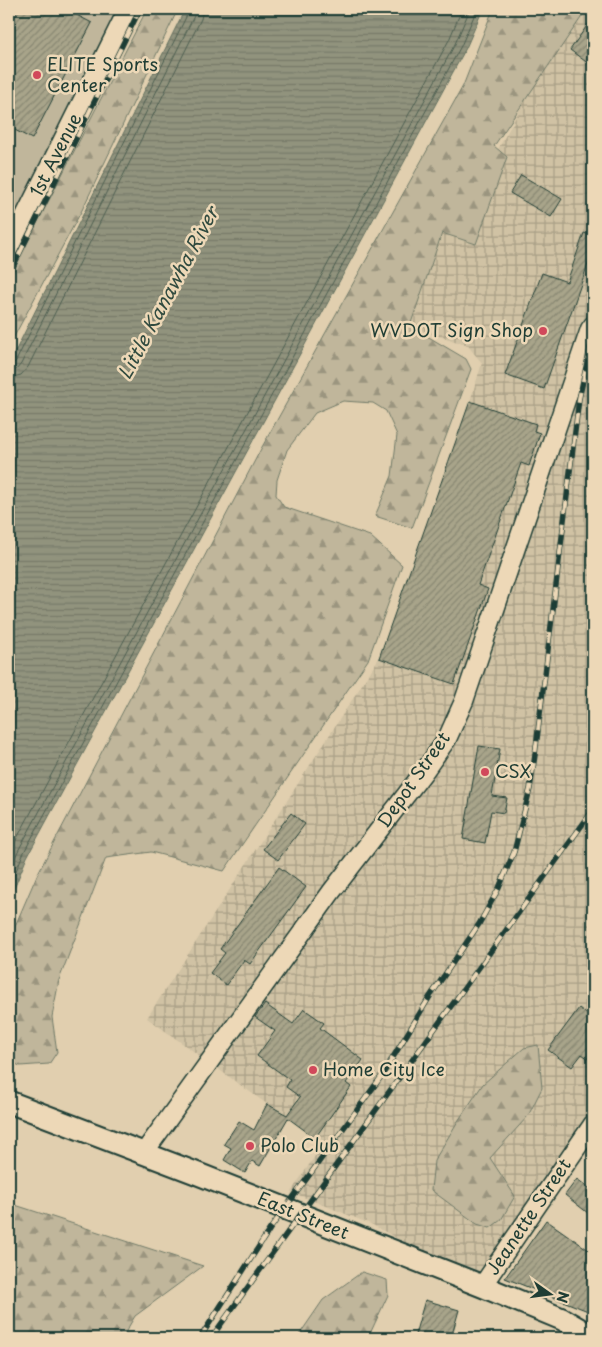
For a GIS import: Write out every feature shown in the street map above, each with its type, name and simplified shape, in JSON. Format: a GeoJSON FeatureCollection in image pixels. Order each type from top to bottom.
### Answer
{"type":"FeatureCollection","features":[{"type":"Feature","properties":{"kind":"main road","name":"East Street"},"geometry":{"type":"LineString","coordinates":[[9,1102],[482,1286],[562,1319],[593,1337]]}},
{"type":"Feature","properties":{"kind":"street","name":"1st Avenue"},"geometry":{"type":"LineString","coordinates":[[9,248],[128,9]]}},
{"type":"Feature","properties":{"kind":"street","name":"Depot Street"},"geometry":{"type":"LineString","coordinates":[[143,1154],[332,891],[424,773],[447,739],[464,701],[593,325]]}},
{"type":"Feature","properties":{"kind":"street","name":"Jeanette Street"},"geometry":{"type":"LineString","coordinates":[[482,1286],[593,1124]]}},
{"type":"Feature","properties":{"kind":"shaded area"},"geometry":{"type":"Polygon","coordinates":[[[581,9],[593,9],[593,1124],[482,1286],[373,1225],[291,1192],[323,1144],[289,1116],[275,1142],[254,1130],[267,1104],[147,1018],[379,658],[482,363],[467,345],[410,327],[442,233],[476,244],[497,151],[557,42],[581,9]]]}},
{"type":"Feature","properties":{"kind":"green space"},"geometry":{"type":"Polygon","coordinates":[[[9,9],[120,9],[9,232],[9,9]]]}},
{"type":"Feature","properties":{"kind":"green space"},"geometry":{"type":"Polygon","coordinates":[[[147,9],[178,9],[82,210],[9,346],[9,278],[147,9]]]}},
{"type":"Feature","properties":{"kind":"green space"},"geometry":{"type":"Polygon","coordinates":[[[493,9],[587,9],[494,146],[507,157],[476,244],[442,233],[410,326],[466,359],[471,369],[412,528],[375,516],[392,476],[397,435],[386,411],[373,403],[343,401],[315,413],[287,450],[277,480],[276,495],[284,507],[370,536],[402,565],[368,660],[224,871],[151,852],[106,858],[59,980],[52,1017],[57,1052],[49,1064],[20,1066],[9,1061],[9,940],[37,875],[262,447],[463,86],[493,9]]]}},
{"type":"Feature","properties":{"kind":"green space"},"geometry":{"type":"Polygon","coordinates":[[[538,1045],[542,1088],[528,1116],[490,1158],[515,1196],[501,1220],[490,1228],[477,1224],[431,1190],[434,1161],[483,1084],[524,1048],[538,1045]]]}},
{"type":"Feature","properties":{"kind":"green space"},"geometry":{"type":"Polygon","coordinates":[[[9,1203],[203,1266],[135,1316],[122,1338],[9,1338],[9,1203]]]}},
{"type":"Feature","properties":{"kind":"green space"},"geometry":{"type":"Polygon","coordinates":[[[362,1272],[387,1280],[388,1295],[368,1338],[297,1338],[323,1300],[362,1272]]]}},
{"type":"Feature","properties":{"kind":"water","name":"Little Kanawha River"},"geometry":{"type":"Polygon","coordinates":[[[185,9],[483,9],[466,48],[27,857],[9,901],[9,364],[185,9]]]}},
{"type":"Feature","properties":{"kind":"building","name":"ELITE Sports Center"},"geometry":{"type":"Polygon","coordinates":[[[9,9],[65,9],[92,23],[32,139],[9,127],[9,9]]]}},
{"type":"Feature","properties":{"kind":"building"},"geometry":{"type":"Polygon","coordinates":[[[593,17],[593,67],[570,50],[593,17]]]}},
{"type":"Feature","properties":{"kind":"building"},"geometry":{"type":"Polygon","coordinates":[[[521,175],[562,199],[551,217],[510,193],[521,175]]]}},
{"type":"Feature","properties":{"kind":"building","name":"WVDOT Sign Shop"},"geometry":{"type":"Polygon","coordinates":[[[584,233],[593,236],[593,250],[544,389],[505,375],[542,273],[567,282],[584,233]]]}},
{"type":"Feature","properties":{"kind":"building"},"geometry":{"type":"Polygon","coordinates":[[[470,401],[536,424],[534,431],[540,433],[529,466],[521,463],[478,585],[488,589],[454,684],[379,658],[470,401]]]}},
{"type":"Feature","properties":{"kind":"building","name":"CSX"},"geometry":{"type":"Polygon","coordinates":[[[479,746],[500,749],[492,796],[507,798],[504,813],[491,811],[485,843],[463,839],[479,746]]]}},
{"type":"Feature","properties":{"kind":"building"},"geometry":{"type":"Polygon","coordinates":[[[291,813],[305,824],[278,860],[263,849],[291,813]]]}},
{"type":"Feature","properties":{"kind":"building"},"geometry":{"type":"Polygon","coordinates":[[[279,867],[306,887],[250,964],[244,960],[226,985],[210,973],[225,953],[220,949],[279,867]]]}},
{"type":"Feature","properties":{"kind":"building","name":"Home City Ice"},"geometry":{"type":"Polygon","coordinates":[[[265,1004],[293,1024],[304,1009],[324,1023],[320,1028],[363,1060],[346,1083],[351,1087],[315,1138],[288,1118],[260,1166],[252,1161],[245,1173],[224,1160],[231,1148],[224,1144],[239,1121],[254,1130],[267,1104],[287,1115],[300,1097],[286,1087],[290,1080],[257,1056],[275,1031],[255,1017],[265,1004]]]}},
{"type":"Feature","properties":{"kind":"building"},"geometry":{"type":"Polygon","coordinates":[[[579,1008],[593,1019],[593,1062],[582,1054],[572,1067],[548,1050],[579,1008]]]}},
{"type":"Feature","properties":{"kind":"building"},"geometry":{"type":"Polygon","coordinates":[[[577,1179],[593,1191],[593,1217],[565,1195],[577,1179]]]}},
{"type":"Feature","properties":{"kind":"building"},"geometry":{"type":"Polygon","coordinates":[[[546,1220],[593,1253],[593,1313],[505,1278],[546,1220]]]}},
{"type":"Feature","properties":{"kind":"building"},"geometry":{"type":"Polygon","coordinates":[[[425,1300],[459,1310],[451,1338],[414,1338],[425,1300]]]}},
{"type":"Feature","properties":{"kind":"railway"},"geometry":{"type":"LineString","coordinates":[[9,275],[140,9]]}},
{"type":"Feature","properties":{"kind":"railway"},"geometry":{"type":"LineString","coordinates":[[200,1338],[270,1229],[381,1077],[429,998],[479,924],[499,888],[514,852],[530,789],[579,399],[593,335]]}},
{"type":"Feature","properties":{"kind":"railway"},"geometry":{"type":"LineString","coordinates":[[211,1338],[593,810]]}},
{"type":"Feature","properties":{"kind":"place","name":"ELITE Sports Center"},"geometry":{"type":"Point","coordinates":[37,75]}},
{"type":"Feature","properties":{"kind":"place","name":"WVDOT Sign Shop"},"geometry":{"type":"Point","coordinates":[543,331]}},
{"type":"Feature","properties":{"kind":"place","name":"CSX"},"geometry":{"type":"Point","coordinates":[485,772]}},
{"type":"Feature","properties":{"kind":"place","name":"Home City Ice"},"geometry":{"type":"Point","coordinates":[313,1070]}},
{"type":"Feature","properties":{"kind":"place","name":"Polo Club"},"geometry":{"type":"Point","coordinates":[250,1146]}}]}
